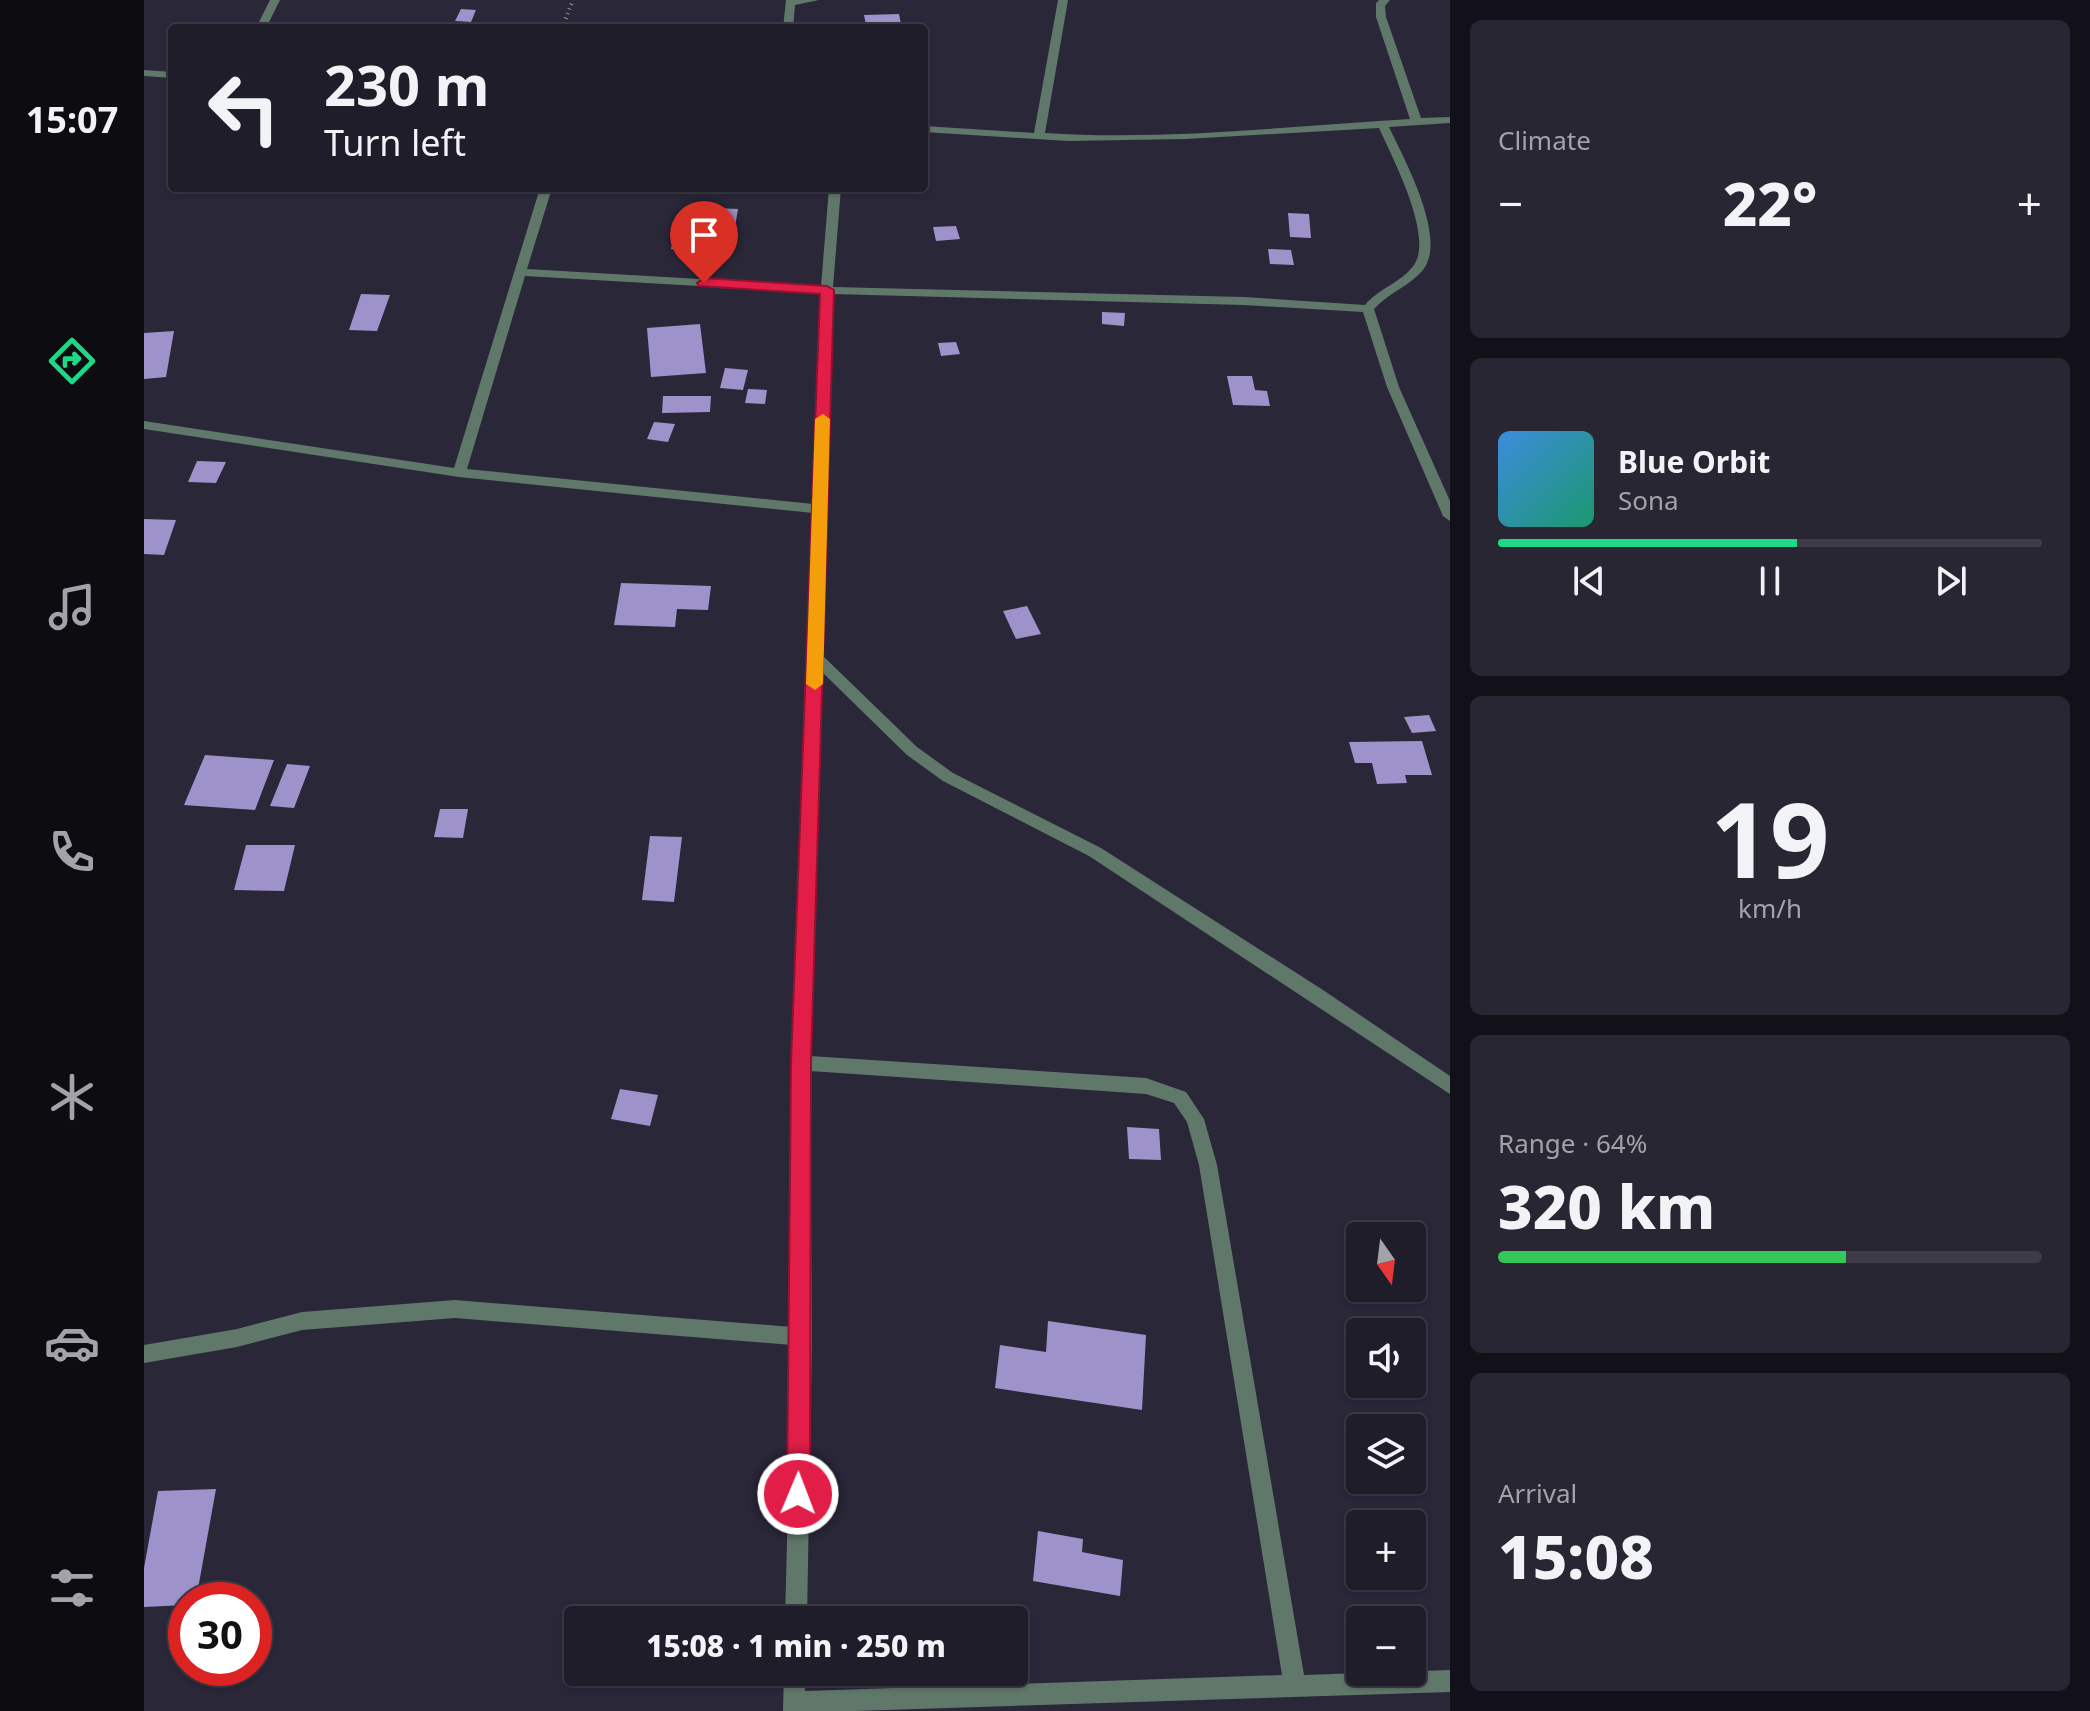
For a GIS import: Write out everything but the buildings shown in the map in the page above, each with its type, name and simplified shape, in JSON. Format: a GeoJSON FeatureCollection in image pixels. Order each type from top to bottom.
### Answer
{"type":"FeatureCollection","features":[{"type":"Feature","properties":{"kind":"street"},"geometry":{"type":"LineString","coordinates":[[263,24],[275,0]]}},
{"type":"Feature","properties":{"kind":"street"},"geometry":{"type":"LineString","coordinates":[[788,24],[791,2],[814,0]]}},
{"type":"Feature","properties":{"kind":"street"},"geometry":{"type":"LineString","coordinates":[[1039,135],[1063,0]]}},
{"type":"Feature","properties":{"kind":"street"},"geometry":{"type":"LineString","coordinates":[[1385,0],[1380,5],[1381,17],[1417,123]]}},
{"type":"Feature","properties":{"kind":"street"},"geometry":{"type":"LineString","coordinates":[[144,73],[168,75]]}},
{"type":"Feature","properties":{"kind":"street"},"geometry":{"type":"LineString","coordinates":[[928,129],[1068,138],[1185,136],[1450,120]]}},
{"type":"Feature","properties":{"kind":"street"},"geometry":{"type":"LineString","coordinates":[[1368,309],[1377,297],[1419,267],[1427,255],[1425,229],[1383,125]]}},
{"type":"Feature","properties":{"kind":"street"},"geometry":{"type":"LineString","coordinates":[[459,473],[545,192]]}},
{"type":"Feature","properties":{"kind":"street"},"geometry":{"type":"LineString","coordinates":[[796,1606],[802,1337],[801,1063],[827,290],[835,192]]}},
{"type":"Feature","properties":{"kind":"street"},"geometry":{"type":"LineString","coordinates":[[520,272],[827,290],[1229,300],[1368,309]]}},
{"type":"Feature","properties":{"kind":"street"},"geometry":{"type":"LineString","coordinates":[[1368,309],[1393,387],[1450,516]]}},
{"type":"Feature","properties":{"kind":"street"},"geometry":{"type":"LineString","coordinates":[[144,425],[459,473],[820,509]]}},
{"type":"Feature","properties":{"kind":"street"},"geometry":{"type":"LineString","coordinates":[[815,657],[912,751],[948,777],[1095,852],[1317,995],[1450,1086]]}},
{"type":"Feature","properties":{"kind":"street"},"geometry":{"type":"LineString","coordinates":[[801,1063],[1146,1086],[1180,1097],[1195,1119],[1208,1165],[1295,1686]]}},
{"type":"Feature","properties":{"kind":"street"},"geometry":{"type":"LineString","coordinates":[[144,1354],[237,1338],[302,1321],[455,1309],[802,1337]]}},
{"type":"Feature","properties":{"kind":"street"},"geometry":{"type":"LineString","coordinates":[[795,1686],[794,1706],[1450,1681]]}},
{"type":"Feature","properties":{"kind":"path"},"geometry":{"type":"LineString","coordinates":[[564,24],[573,0]]}},
{"type":"Feature","properties":{"kind":"slow traffic"},"geometry":{"type":"LineString","coordinates":[[815,684],[823,419]]}},
{"type":"Feature","properties":{"kind":"route"},"geometry":{"type":"LineString","coordinates":[[704,283],[827,290],[801,1063],[802,1337],[798,1494]]}}]}
